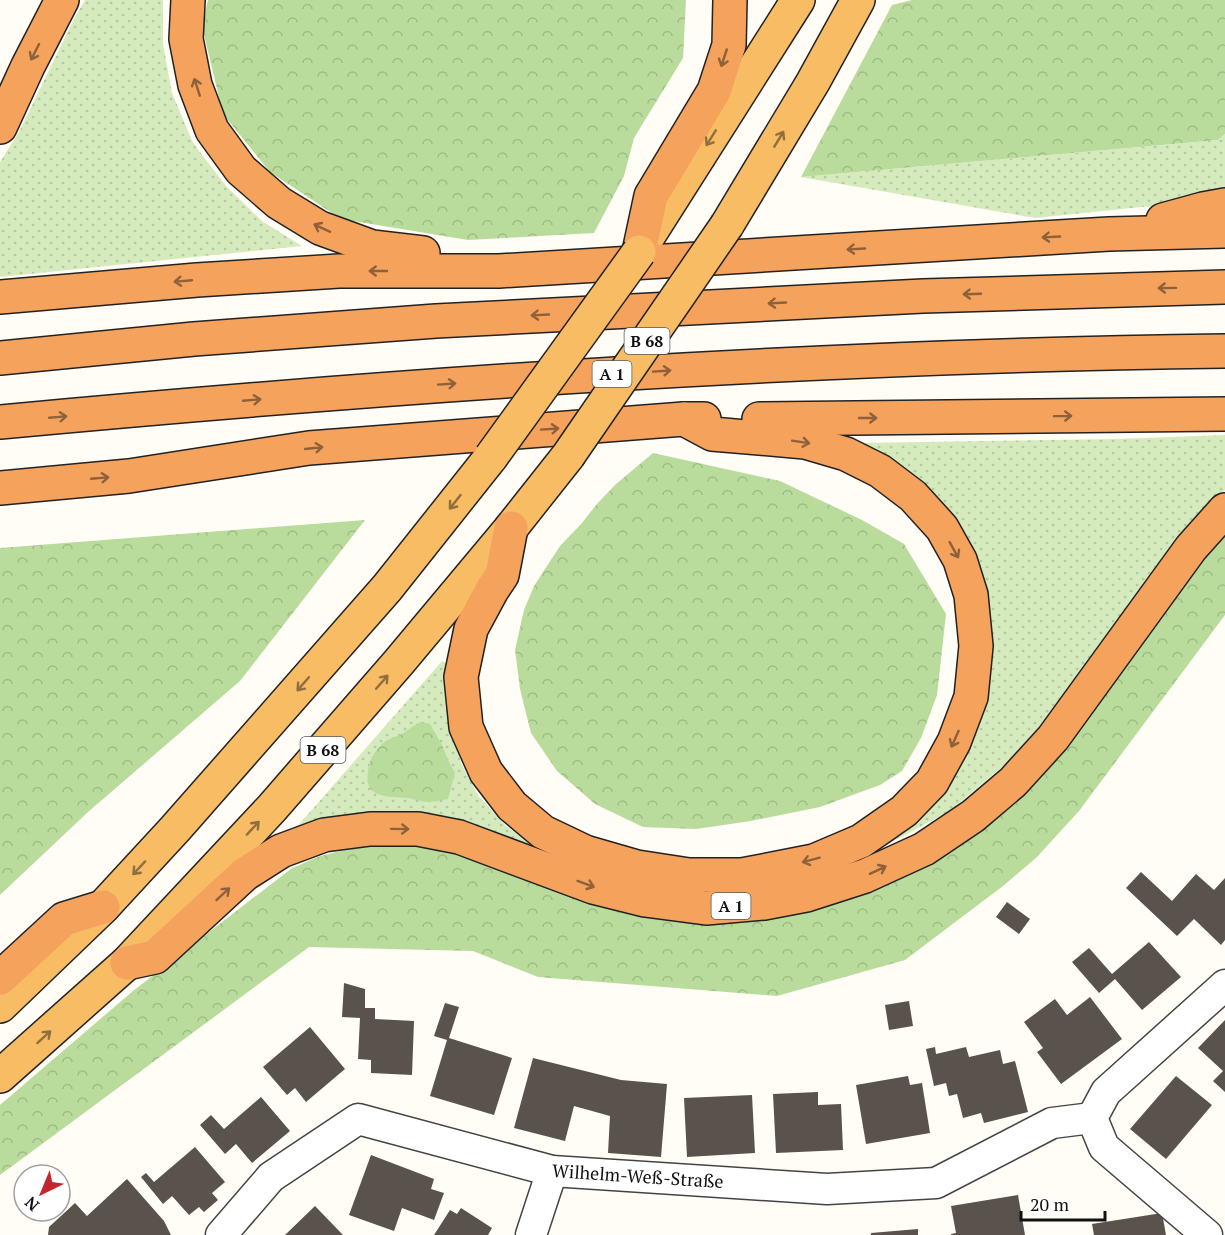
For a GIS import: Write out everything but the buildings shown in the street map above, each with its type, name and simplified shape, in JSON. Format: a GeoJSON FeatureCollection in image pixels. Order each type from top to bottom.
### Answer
{"type":"FeatureCollection","features":[{"type":"Feature","properties":{"kind":"highway"},"geometry":{"type":"LineString","coordinates":[[0,127],[62,0]]}},
{"type":"Feature","properties":{"kind":"highway"},"geometry":{"type":"LineString","coordinates":[[188,0],[186,39],[195,85],[212,130],[241,170],[279,203],[320,228],[372,247],[417,253],[461,255],[500,271]]}},
{"type":"Feature","properties":{"kind":"highway"},"geometry":{"type":"LineString","coordinates":[[646,241],[651,196],[714,91],[729,45],[730,0]]}},
{"type":"Feature","properties":{"kind":"highway"},"geometry":{"type":"LineString","coordinates":[[0,1006],[103,907],[175,830],[387,588],[491,457],[646,241],[798,0]]}},
{"type":"Feature","properties":{"kind":"highway","name":"B 68"},"geometry":{"type":"LineString","coordinates":[[0,1076],[127,963],[272,808],[399,662],[510,528],[567,456],[727,225],[813,82],[858,0]]}},
{"type":"Feature","properties":{"kind":"highway"},"geometry":{"type":"LineString","coordinates":[[1109,234],[1225,205]]}},
{"type":"Feature","properties":{"kind":"highway"},"geometry":{"type":"LineString","coordinates":[[0,297],[197,280],[327,272],[500,271],[1109,234],[1225,231]]}},
{"type":"Feature","properties":{"kind":"highway"},"geometry":{"type":"LineString","coordinates":[[0,358],[194,339],[436,321],[923,296],[1225,287]]}},
{"type":"Feature","properties":{"kind":"highway","name":"A 1"},"geometry":{"type":"LineString","coordinates":[[0,422],[203,403],[677,370],[919,358],[1225,351]]}},
{"type":"Feature","properties":{"kind":"highway"},"geometry":{"type":"LineString","coordinates":[[0,488],[129,476],[309,448],[684,418],[1225,414]]}},
{"type":"Feature","properties":{"kind":"highway"},"geometry":{"type":"LineString","coordinates":[[510,528],[502,575],[471,629],[461,677],[466,727],[486,772],[512,806],[543,832],[585,852],[637,867],[689,875],[742,874],[814,861],[861,841],[904,811],[932,782],[954,742],[971,697],[976,646],[970,596],[960,560],[942,528],[914,496],[880,471],[846,454],[805,442],[712,434],[684,418]]}},
{"type":"Feature","properties":{"kind":"highway","name":"A 1"},"geometry":{"type":"LineString","coordinates":[[127,963],[155,957],[245,874],[281,851],[324,835],[370,829],[418,829],[459,837],[593,887],[645,900],[706,908],[765,903],[806,895],[865,876],[924,849],[973,816],[1013,782],[1053,738],[1191,548],[1225,510]]}},
{"type":"Feature","properties":{"kind":"highway"},"geometry":{"type":"LineString","coordinates":[[0,978],[64,919],[103,907]]}},
{"type":"Feature","properties":{"kind":"street"},"geometry":{"type":"LineString","coordinates":[[1207,1235],[1104,1147],[1092,1118],[1106,1092],[1225,984]]}},
{"type":"Feature","properties":{"kind":"street","name":"Wilhelm-Weß-Straße"},"geometry":{"type":"LineString","coordinates":[[221,1235],[271,1178],[358,1119],[552,1171],[827,1189],[936,1183],[1052,1123],[1092,1118]]}},
{"type":"Feature","properties":{"kind":"street"},"geometry":{"type":"LineString","coordinates":[[531,1235],[552,1171]]}},
{"type":"Feature","properties":{"kind":"green space"},"geometry":{"type":"Polygon","coordinates":[[[85,0],[163,0],[163,44],[172,93],[193,143],[226,186],[262,221],[302,246],[0,277],[0,162],[19,132],[85,0]]]}},
{"type":"Feature","properties":{"kind":"green space"},"geometry":{"type":"Polygon","coordinates":[[[208,0],[686,0],[683,58],[634,138],[624,176],[594,233],[468,240],[341,219],[270,172],[223,114],[202,26],[208,0]]]}},
{"type":"Feature","properties":{"kind":"green space"},"geometry":{"type":"Polygon","coordinates":[[[912,0],[1225,0],[1225,134],[1218,140],[801,177],[892,5],[912,0]]]}},
{"type":"Feature","properties":{"kind":"green space"},"geometry":{"type":"Polygon","coordinates":[[[1225,134],[1225,195],[1210,200],[1035,218],[801,177],[1218,140],[1225,134]]]}},
{"type":"Feature","properties":{"kind":"green space"},"geometry":{"type":"Polygon","coordinates":[[[1225,435],[1225,490],[1185,530],[1090,668],[1023,749],[950,811],[873,852],[914,821],[985,608],[858,443],[1225,435]]]}},
{"type":"Feature","properties":{"kind":"green space"},"geometry":{"type":"Polygon","coordinates":[[[653,453],[780,481],[862,520],[904,544],[946,614],[937,695],[921,738],[902,771],[880,785],[820,807],[696,829],[643,827],[595,804],[557,771],[531,733],[520,689],[515,650],[524,610],[534,586],[560,546],[615,485],[653,453]]]}},
{"type":"Feature","properties":{"kind":"green space"},"geometry":{"type":"Polygon","coordinates":[[[365,520],[240,681],[88,812],[0,895],[0,548],[365,520]]]}},
{"type":"Feature","properties":{"kind":"green space"},"geometry":{"type":"Polygon","coordinates":[[[1225,526],[1225,615],[1079,811],[1037,857],[1003,886],[905,960],[777,996],[538,977],[473,951],[309,947],[16,1163],[12,1163],[12,1166],[0,1175],[0,1105],[133,991],[292,868],[318,857],[367,847],[406,845],[447,850],[536,882],[927,861],[1225,526]]]}},
{"type":"Feature","properties":{"kind":"green space"},"geometry":{"type":"Polygon","coordinates":[[[442,661],[449,665],[447,709],[461,763],[478,795],[506,826],[545,854],[296,828],[442,661]]]}},
{"type":"Feature","properties":{"kind":"green space"},"geometry":{"type":"Polygon","coordinates":[[[420,722],[430,724],[455,773],[448,799],[424,802],[385,796],[373,791],[367,780],[375,752],[391,738],[420,722]]]}}]}
